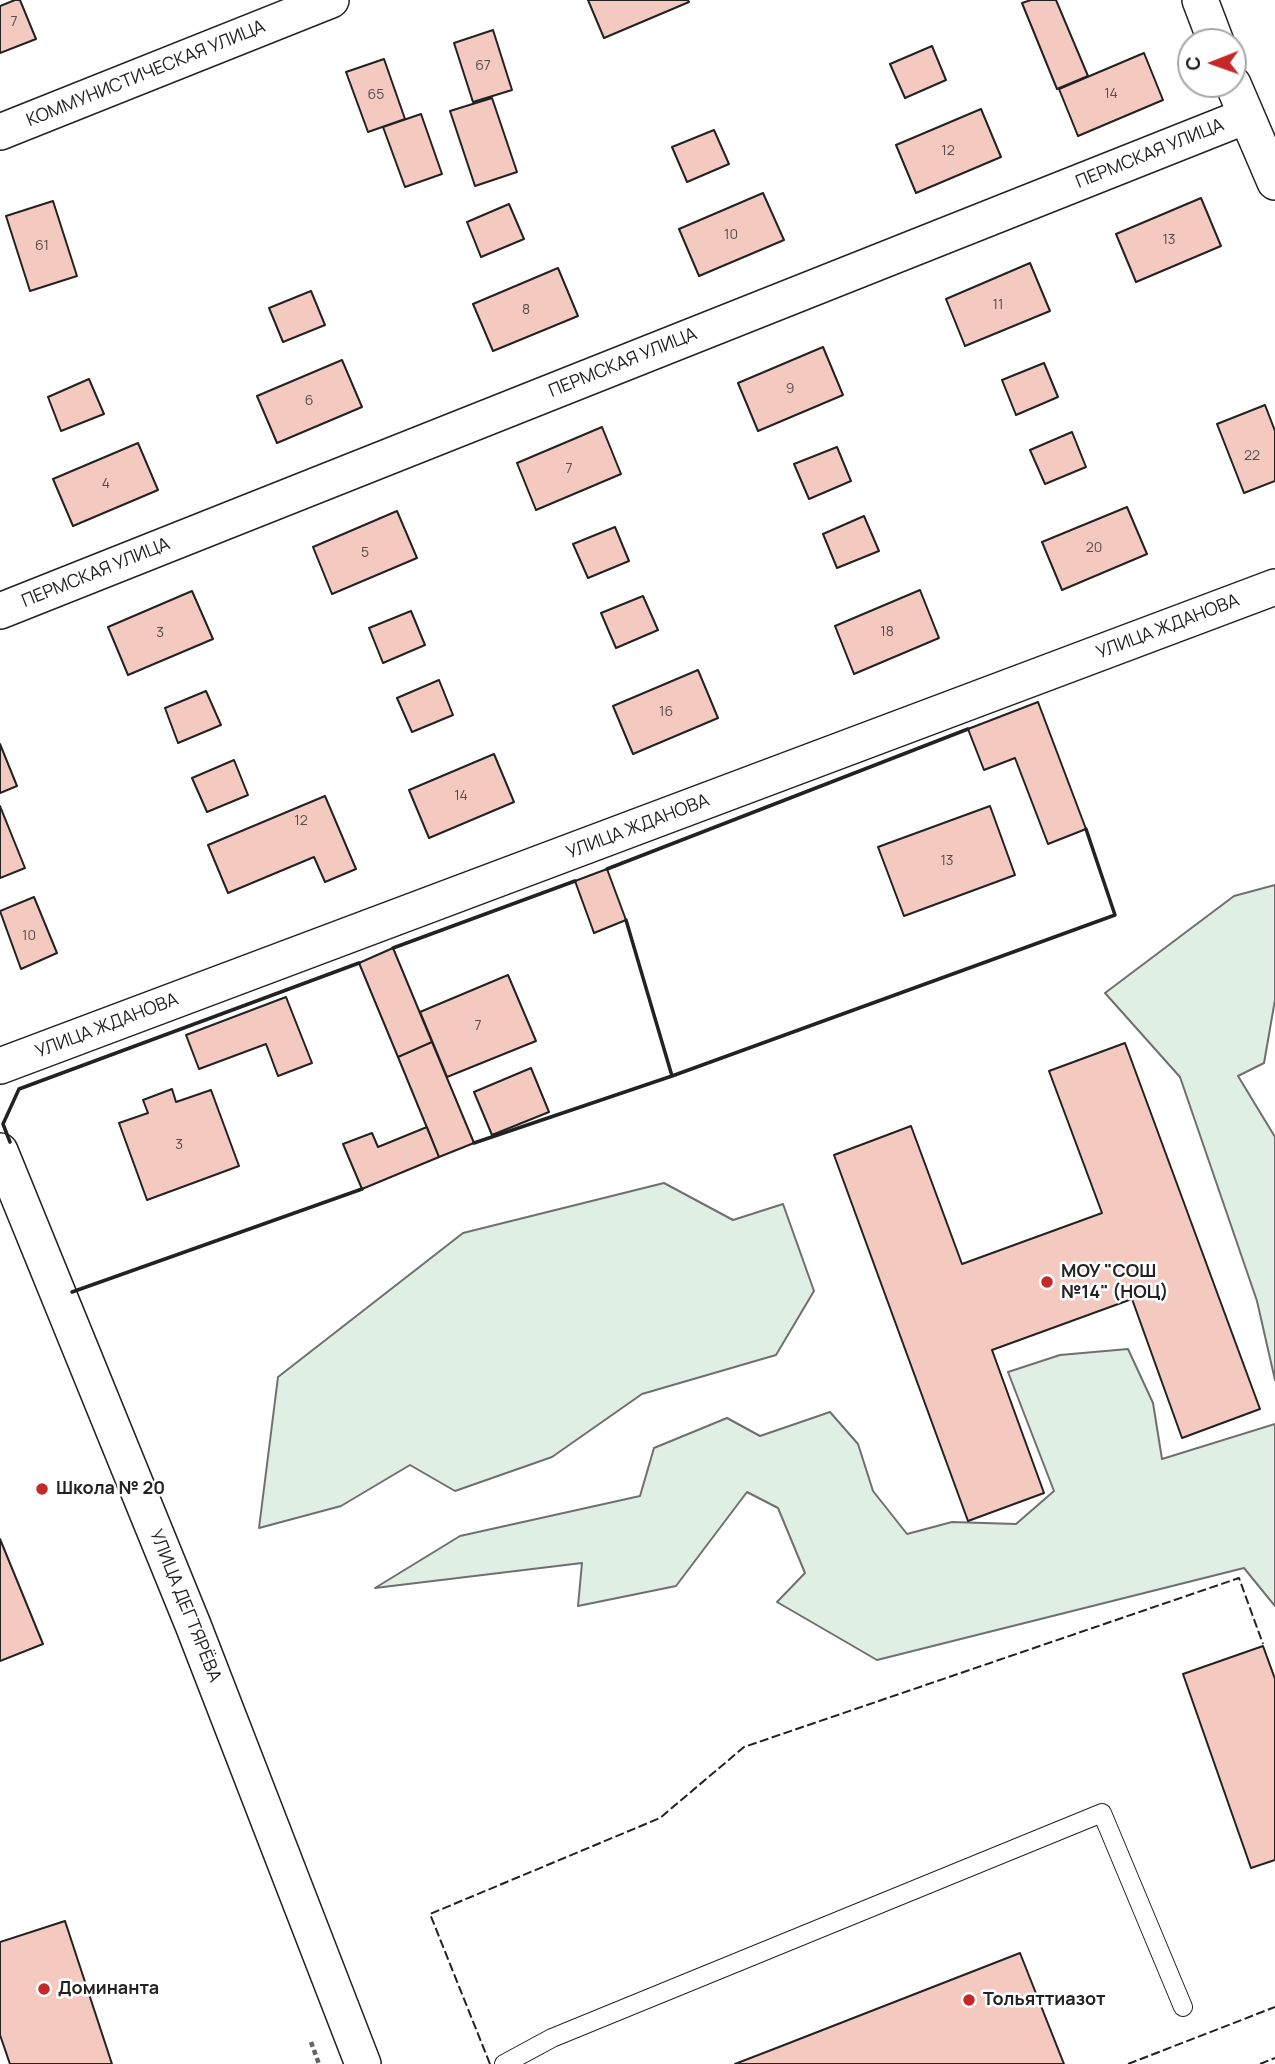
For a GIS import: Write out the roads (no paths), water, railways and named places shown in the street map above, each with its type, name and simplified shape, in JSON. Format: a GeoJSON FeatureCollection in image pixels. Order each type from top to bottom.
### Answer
{"type":"FeatureCollection","features":[{"type":"Feature","properties":{"kind":"street","name":"КОММУНИСТИЧЕСКАЯ УЛИЦА"},"geometry":{"type":"LineString","coordinates":[[0,132],[331,0]]}},
{"type":"Feature","properties":{"kind":"street"},"geometry":{"type":"LineString","coordinates":[[1200,0],[1211,28]]}},
{"type":"Feature","properties":{"kind":"street"},"geometry":{"type":"LineString","coordinates":[[1239,100],[1275,182]]}},
{"type":"Feature","properties":{"kind":"street","name":"ПЕРМСКАЯ УЛИЦА"},"geometry":{"type":"LineString","coordinates":[[0,611],[1239,100]]}},
{"type":"Feature","properties":{"kind":"street","name":"УЛИЦА ЖДАНОВА"},"geometry":{"type":"LineString","coordinates":[[0,1066],[1275,587]]}},
{"type":"Feature","properties":{"kind":"street","name":"УЛИЦА ДЕГТЯРЁВА"},"geometry":{"type":"LineString","coordinates":[[0,1151],[193,1625],[363,2064]]}},
{"type":"Feature","properties":{"kind":"lane"},"geometry":{"type":"LineString","coordinates":[[504,2064],[552,2038],[1102,1813],[1183,2007]]}},
{"type":"Feature","properties":{"kind":"place","name":"МОУ \"СОШ №14\" (НОЦ)"},"geometry":{"type":"Point","coordinates":[1047,1282]}},
{"type":"Feature","properties":{"kind":"place","name":"Школа № 20"},"geometry":{"type":"Point","coordinates":[42,1489]}},
{"type":"Feature","properties":{"kind":"place","name":"Доминанта"},"geometry":{"type":"Point","coordinates":[44,1989]}},
{"type":"Feature","properties":{"kind":"place","name":"Тольяттиазот"},"geometry":{"type":"Point","coordinates":[969,2000]}}]}
